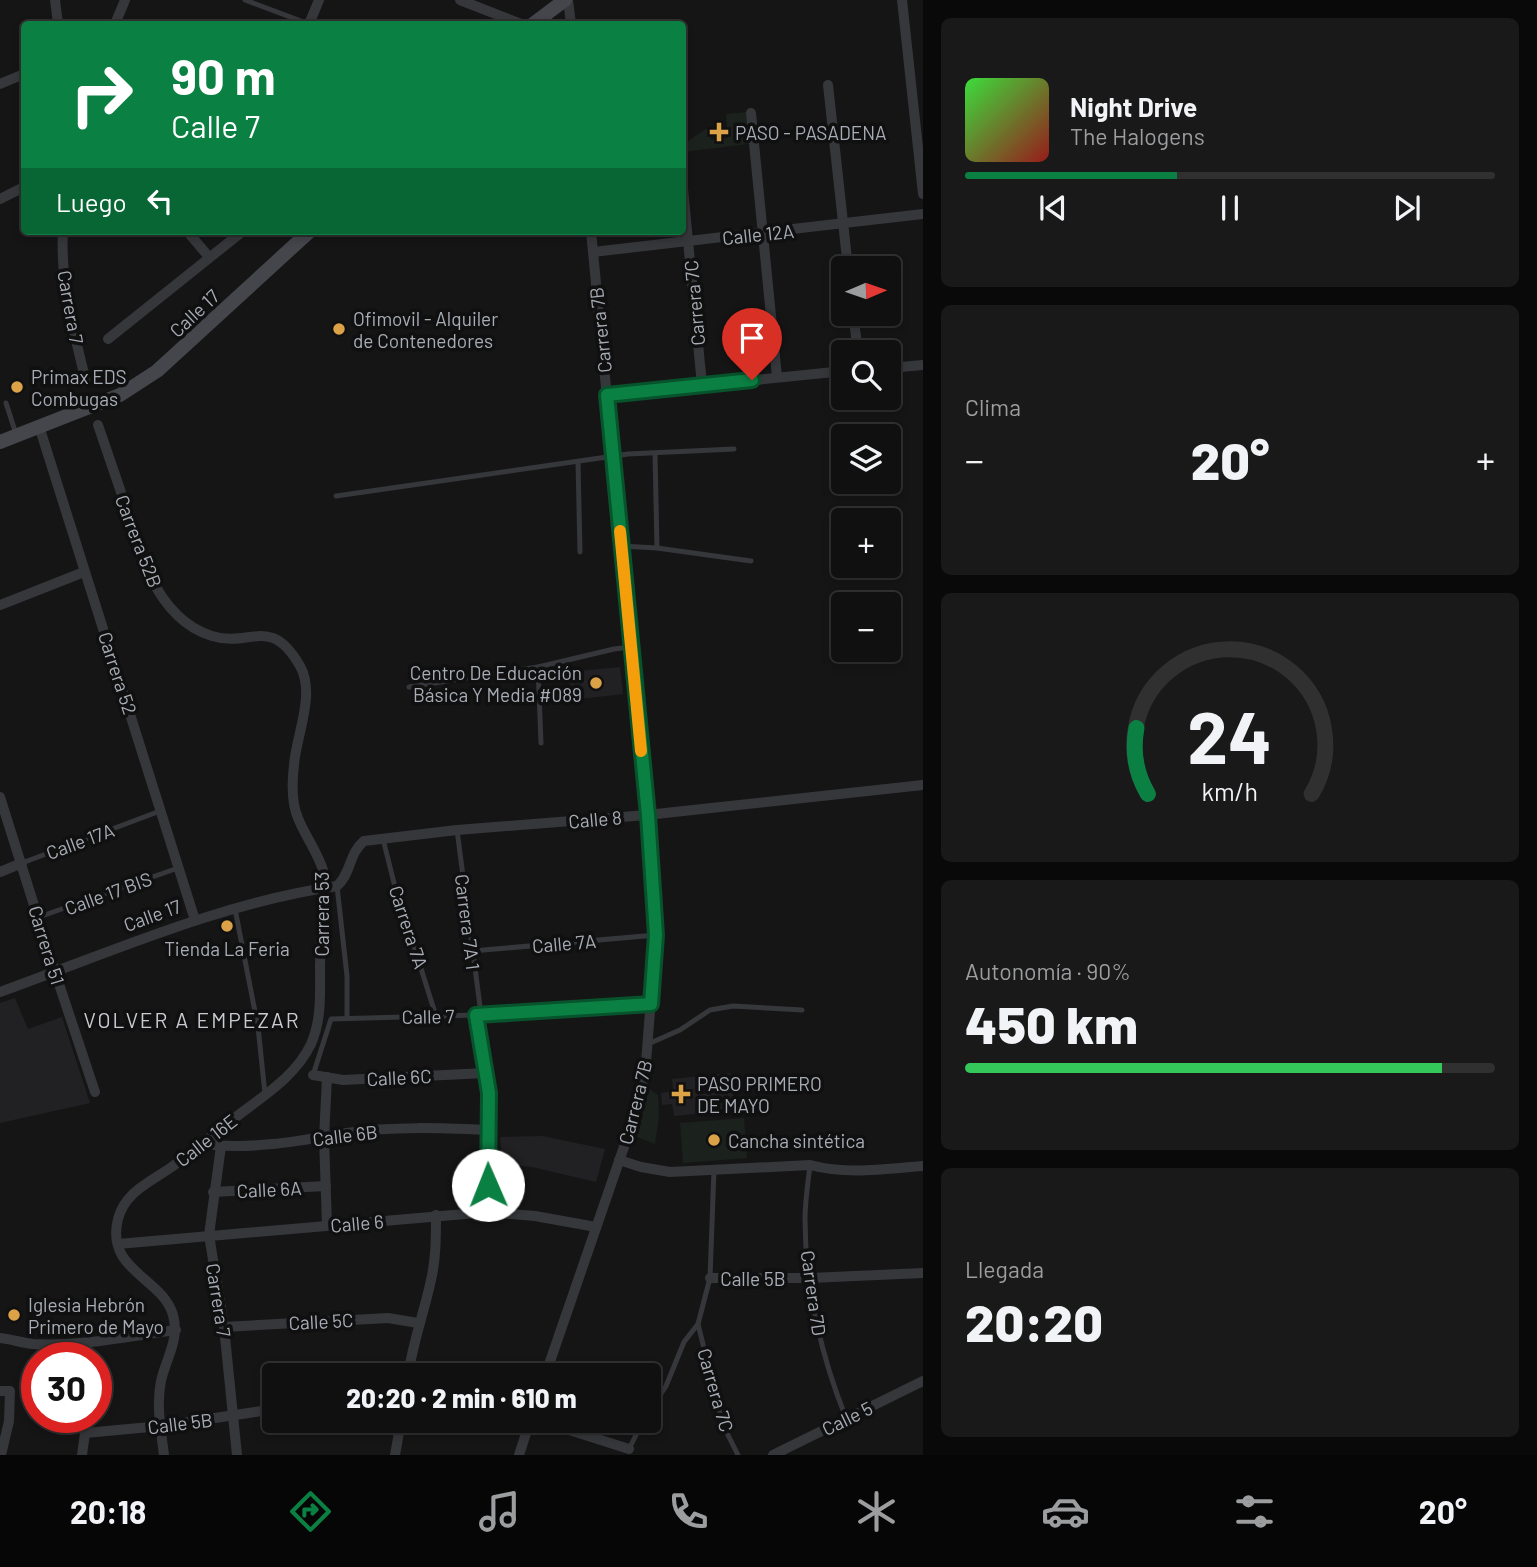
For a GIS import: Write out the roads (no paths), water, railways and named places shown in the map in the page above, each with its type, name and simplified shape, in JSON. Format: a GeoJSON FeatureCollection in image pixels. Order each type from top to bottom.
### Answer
{"type":"FeatureCollection","features":[{"type":"Feature","properties":{"kind":"main road"},"geometry":{"type":"LineString","coordinates":[[537,21],[567,0]]}},
{"type":"Feature","properties":{"kind":"main road","name":"Calle 17"},"geometry":{"type":"LineString","coordinates":[[1,440],[120,395],[158,371],[306,235]]}},
{"type":"Feature","properties":{"kind":"street"},"geometry":{"type":"LineString","coordinates":[[55,0],[58,21]]}},
{"type":"Feature","properties":{"kind":"street"},"geometry":{"type":"LineString","coordinates":[[117,21],[125,0]]}},
{"type":"Feature","properties":{"kind":"street"},"geometry":{"type":"LineString","coordinates":[[310,21],[319,0]]}},
{"type":"Feature","properties":{"kind":"street"},"geometry":{"type":"LineString","coordinates":[[460,0],[513,21]]}},
{"type":"Feature","properties":{"kind":"street"},"geometry":{"type":"LineString","coordinates":[[567,0],[570,21]]}},
{"type":"Feature","properties":{"kind":"street"},"geometry":{"type":"LineString","coordinates":[[902,0],[923,194]]}},
{"type":"Feature","properties":{"kind":"street"},"geometry":{"type":"LineString","coordinates":[[0,83],[21,75]]}},
{"type":"Feature","properties":{"kind":"street"},"geometry":{"type":"LineString","coordinates":[[828,85],[847,256]]}},
{"type":"Feature","properties":{"kind":"street"},"geometry":{"type":"LineString","coordinates":[[751,113],[765,233],[777,377]]}},
{"type":"Feature","properties":{"kind":"street"},"geometry":{"type":"LineString","coordinates":[[0,199],[21,188]]}},
{"type":"Feature","properties":{"kind":"street","name":"Carrera 7C"},"geometry":{"type":"LineString","coordinates":[[686,214],[702,385]]}},
{"type":"Feature","properties":{"kind":"street","name":"Calle 12A"},"geometry":{"type":"LineString","coordinates":[[593,252],[923,214]]}},
{"type":"Feature","properties":{"kind":"street","name":"Carrera 7"},"geometry":{"type":"LineString","coordinates":[[63,235],[64,284],[86,382]]}},
{"type":"Feature","properties":{"kind":"street"},"geometry":{"type":"LineString","coordinates":[[190,235],[209,257]]}},
{"type":"Feature","properties":{"kind":"street","name":"Calle 17"},"geometry":{"type":"LineString","coordinates":[[108,339],[238,235]]}},
{"type":"Feature","properties":{"kind":"street","name":"Carrera 7B"},"geometry":{"type":"LineString","coordinates":[[549,1363],[643,1086],[656,935],[648,815],[591,235]]}},
{"type":"Feature","properties":{"kind":"street"},"geometry":{"type":"LineString","coordinates":[[901,367],[923,365]]}},
{"type":"Feature","properties":{"kind":"street"},"geometry":{"type":"LineString","coordinates":[[607,395],[831,372]]}},
{"type":"Feature","properties":{"kind":"street","name":"Carrera 52B"},"geometry":{"type":"LineString","coordinates":[[98,425],[159,595],[190,625],[211,636]]}},
{"type":"Feature","properties":{"kind":"street","name":"Carrera 52"},"geometry":{"type":"LineString","coordinates":[[39,426],[84,572],[112,650],[195,920]]}},
{"type":"Feature","properties":{"kind":"street"},"geometry":{"type":"LineString","coordinates":[[0,605],[84,572]]}},
{"type":"Feature","properties":{"kind":"street","name":"Carrera 53"},"geometry":{"type":"LineString","coordinates":[[211,636],[266,636],[278,639],[302,668],[305,690],[304,723],[294,764],[293,801],[296,815],[319,857],[323,870],[319,1015],[312,1042],[300,1063],[269,1091]]}},
{"type":"Feature","properties":{"kind":"street","name":"Calle 8"},"geometry":{"type":"LineString","coordinates":[[337,886],[342,882],[354,850],[364,841],[457,830],[648,815],[923,785]]}},
{"type":"Feature","properties":{"kind":"street","name":"Carrera 51"},"geometry":{"type":"LineString","coordinates":[[0,797],[95,1092]]}},
{"type":"Feature","properties":{"kind":"street","name":"Calle 17A"},"geometry":{"type":"LineString","coordinates":[[0,872],[22,863]]}},
{"type":"Feature","properties":{"kind":"street","name":"Calle 17"},"geometry":{"type":"LineString","coordinates":[[0,992],[195,920],[337,886]]}},
{"type":"Feature","properties":{"kind":"street","name":"Carrera 7A 1"},"geometry":{"type":"LineString","coordinates":[[478,1015],[489,1093],[488,1212]]}},
{"type":"Feature","properties":{"kind":"street","name":"Calle 6C"},"geometry":{"type":"LineString","coordinates":[[313,1075],[342,1080],[485,1073]]}},
{"type":"Feature","properties":{"kind":"street"},"geometry":{"type":"LineString","coordinates":[[327,1077],[324,1138],[327,1226]]}},
{"type":"Feature","properties":{"kind":"street","name":"Calle 16E"},"geometry":{"type":"LineString","coordinates":[[118,1244],[117,1222],[121,1209],[137,1189],[203,1144],[269,1091]]}},
{"type":"Feature","properties":{"kind":"street","name":"Calle 6B"},"geometry":{"type":"LineString","coordinates":[[203,1144],[267,1145],[389,1130],[487,1130]]}},
{"type":"Feature","properties":{"kind":"street","name":"Carrera 7"},"geometry":{"type":"LineString","coordinates":[[221,1146],[209,1235],[224,1327],[237,1455]]}},
{"type":"Feature","properties":{"kind":"street"},"geometry":{"type":"LineString","coordinates":[[619,1160],[670,1172],[810,1165],[829,1170],[857,1171],[923,1166]]}},
{"type":"Feature","properties":{"kind":"street","name":"Calle 6A"},"geometry":{"type":"LineString","coordinates":[[213,1192],[326,1186]]}},
{"type":"Feature","properties":{"kind":"street","name":"Calle 6"},"geometry":{"type":"LineString","coordinates":[[118,1244],[488,1212],[535,1216],[596,1227]]}},
{"type":"Feature","properties":{"kind":"street"},"geometry":{"type":"LineString","coordinates":[[410,1363],[412,1344],[431,1280],[436,1248],[436,1215]]}},
{"type":"Feature","properties":{"kind":"street"},"geometry":{"type":"LineString","coordinates":[[118,1244],[126,1262],[162,1295],[173,1314],[176,1330],[174,1345],[161,1381],[159,1402],[164,1455]]}},
{"type":"Feature","properties":{"kind":"street","name":"Calle 5B"},"geometry":{"type":"LineString","coordinates":[[710,1278],[810,1278],[923,1273]]}},
{"type":"Feature","properties":{"kind":"street","name":"Calle 5C"},"geometry":{"type":"LineString","coordinates":[[224,1327],[388,1318],[418,1323]]}},
{"type":"Feature","properties":{"kind":"street"},"geometry":{"type":"LineString","coordinates":[[0,1338],[30,1344],[67,1343],[176,1330]]}},
{"type":"Feature","properties":{"kind":"street","name":"Calle 5"},"geometry":{"type":"LineString","coordinates":[[773,1455],[923,1381]]}},
{"type":"Feature","properties":{"kind":"street"},"geometry":{"type":"LineString","coordinates":[[1,1455],[9,1421],[5,1391]]}},
{"type":"Feature","properties":{"kind":"street","name":"Calle 5B"},"geometry":{"type":"LineString","coordinates":[[82,1455],[85,1433],[160,1426],[262,1411]]}},
{"type":"Feature","properties":{"kind":"street"},"geometry":{"type":"LineString","coordinates":[[395,1455],[399,1433]]}},
{"type":"Feature","properties":{"kind":"street"},"geometry":{"type":"LineString","coordinates":[[519,1455],[526,1433]]}},
{"type":"Feature","properties":{"kind":"street"},"geometry":{"type":"LineString","coordinates":[[579,1433],[629,1449]]}},
{"type":"Feature","properties":{"kind":"lane"},"geometry":{"type":"LineString","coordinates":[[245,0],[301,21]]}},
{"type":"Feature","properties":{"kind":"lane"},"geometry":{"type":"LineString","coordinates":[[6,403],[17,435]]}},
{"type":"Feature","properties":{"kind":"lane"},"geometry":{"type":"LineString","coordinates":[[336,496],[628,453],[734,449]]}},
{"type":"Feature","properties":{"kind":"lane"},"geometry":{"type":"LineString","coordinates":[[655,454],[657,548]]}},
{"type":"Feature","properties":{"kind":"lane"},"geometry":{"type":"LineString","coordinates":[[578,462],[580,552]]}},
{"type":"Feature","properties":{"kind":"lane"},"geometry":{"type":"LineString","coordinates":[[621,546],[657,548],[751,561]]}},
{"type":"Feature","properties":{"kind":"lane"},"geometry":{"type":"LineString","coordinates":[[409,687],[538,667],[631,647]]}},
{"type":"Feature","properties":{"kind":"lane"},"geometry":{"type":"LineString","coordinates":[[538,667],[541,743]]}},
{"type":"Feature","properties":{"kind":"lane","name":"Calle 17A"},"geometry":{"type":"LineString","coordinates":[[22,863],[161,811]]}},
{"type":"Feature","properties":{"kind":"lane","name":"Carrera 7A 1"},"geometry":{"type":"LineString","coordinates":[[457,830],[478,1015]]}},
{"type":"Feature","properties":{"kind":"lane","name":"Carrera 7A"},"geometry":{"type":"LineString","coordinates":[[383,838],[394,883],[436,1016]]}},
{"type":"Feature","properties":{"kind":"lane","name":"Calle 17 BIS"},"geometry":{"type":"LineString","coordinates":[[39,917],[178,868]]}},
{"type":"Feature","properties":{"kind":"lane"},"geometry":{"type":"LineString","coordinates":[[337,886],[347,976],[347,1017]]}},
{"type":"Feature","properties":{"kind":"lane"},"geometry":{"type":"LineString","coordinates":[[235,909],[269,1091]]}},
{"type":"Feature","properties":{"kind":"lane","name":"Calle 7A"},"geometry":{"type":"LineString","coordinates":[[472,951],[656,935]]}},
{"type":"Feature","properties":{"kind":"lane","name":"Calle 7"},"geometry":{"type":"LineString","coordinates":[[313,1075],[331,1019],[478,1015],[651,1004]]}},
{"type":"Feature","properties":{"kind":"lane"},"geometry":{"type":"LineString","coordinates":[[648,1044],[680,1030],[710,1010],[733,1006],[802,1010]]}},
{"type":"Feature","properties":{"kind":"lane","name":"Carrera 7D"},"geometry":{"type":"LineString","coordinates":[[810,1165],[805,1219],[810,1278],[821,1341],[846,1418]]}},
{"type":"Feature","properties":{"kind":"lane","name":"Carrera 7C"},"geometry":{"type":"LineString","coordinates":[[661,1394],[684,1342],[698,1324],[710,1278],[714,1169]]}},
{"type":"Feature","properties":{"kind":"lane","name":"Carrera 7C"},"geometry":{"type":"LineString","coordinates":[[698,1324],[723,1425],[738,1455]]}},
{"type":"Feature","properties":{"kind":"lane"},"geometry":{"type":"LineString","coordinates":[[629,1449],[637,1433]]}},
{"type":"Feature","properties":{"kind":"place","name":"PASO - PASADENA"},"geometry":{"type":"Point","coordinates":[719,132]}},
{"type":"Feature","properties":{"kind":"place","name":"Ofimovil - Alquiler de Contenedores"},"geometry":{"type":"Point","coordinates":[339,329]}},
{"type":"Feature","properties":{"kind":"place","name":"Primax EDS Combugas"},"geometry":{"type":"Point","coordinates":[17,387]}},
{"type":"Feature","properties":{"kind":"place","name":"Centro De Educación Básica Y Media #089"},"geometry":{"type":"Point","coordinates":[596,683]}},
{"type":"Feature","properties":{"kind":"place","name":"Tienda La Feria"},"geometry":{"type":"Point","coordinates":[227,926]}},
{"type":"Feature","properties":{"kind":"place","name":"PASO PRIMERO DE MAYO"},"geometry":{"type":"Point","coordinates":[681,1094]}},
{"type":"Feature","properties":{"kind":"place","name":"Cancha sintética"},"geometry":{"type":"Point","coordinates":[714,1140]}},
{"type":"Feature","properties":{"kind":"place","name":"Iglesia Hebrón Primero de Mayo"},"geometry":{"type":"Point","coordinates":[14,1315]}},
{"type":"Feature","properties":{"kind":"district","name":"VOLVER A EMPEZAR"},"geometry":{"type":"Point","coordinates":[192,1019]}}]}
